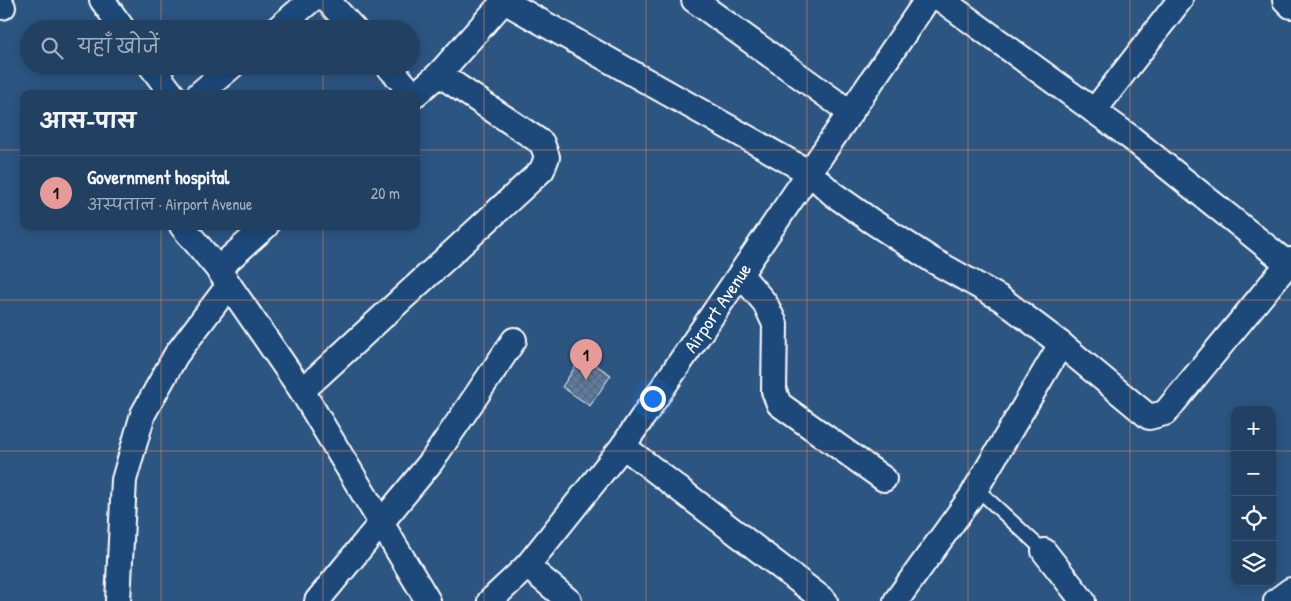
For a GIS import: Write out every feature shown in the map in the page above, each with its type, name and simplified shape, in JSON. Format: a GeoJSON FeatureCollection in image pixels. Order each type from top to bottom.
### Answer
{"type":"FeatureCollection","features":[{"type":"Feature","properties":{"kind":"street"},"geometry":{"type":"LineString","coordinates":[[102,0],[116,20]]}},
{"type":"Feature","properties":{"kind":"street"},"geometry":{"type":"LineString","coordinates":[[288,20],[311,0]]}},
{"type":"Feature","properties":{"kind":"street"},"geometry":{"type":"LineString","coordinates":[[327,0],[346,20]]}},
{"type":"Feature","properties":{"kind":"street"},"geometry":{"type":"LineString","coordinates":[[694,0],[851,113]]}},
{"type":"Feature","properties":{"kind":"street"},"geometry":{"type":"LineString","coordinates":[[1094,111],[1180,0]]}},
{"type":"Feature","properties":{"kind":"street"},"geometry":{"type":"LineString","coordinates":[[1285,0],[1291,6]]}},
{"type":"Feature","properties":{"kind":"street"},"geometry":{"type":"LineString","coordinates":[[420,90],[439,74],[504,1],[810,173],[833,194],[870,220],[932,260],[1000,298],[1062,344],[1142,413],[1149,417],[1165,413],[1289,262],[1094,111],[929,1]]}},
{"type":"Feature","properties":{"kind":"street","name":"Airport Avenue"},"geometry":{"type":"LineString","coordinates":[[490,601],[527,566],[623,446],[929,1]]}},
{"type":"Feature","properties":{"kind":"street"},"geometry":{"type":"LineString","coordinates":[[302,391],[542,170],[546,156],[542,143],[439,74]]}},
{"type":"Feature","properties":{"kind":"street"},"geometry":{"type":"LineString","coordinates":[[158,75],[169,90]]}},
{"type":"Feature","properties":{"kind":"street"},"geometry":{"type":"LineString","coordinates":[[204,90],[221,75]]}},
{"type":"Feature","properties":{"kind":"street"},"geometry":{"type":"LineString","coordinates":[[397,75],[411,90]]}},
{"type":"Feature","properties":{"kind":"street"},"geometry":{"type":"LineString","coordinates":[[185,230],[223,277],[302,391],[428,601]]}},
{"type":"Feature","properties":{"kind":"street"},"geometry":{"type":"LineString","coordinates":[[118,601],[124,480],[143,414],[223,277],[263,230]]}},
{"type":"Feature","properties":{"kind":"street"},"geometry":{"type":"LineString","coordinates":[[741,274],[765,303],[775,324],[774,391],[779,404],[884,479]]}},
{"type":"Feature","properties":{"kind":"street"},"geometry":{"type":"LineString","coordinates":[[317,601],[431,462],[514,340]]}},
{"type":"Feature","properties":{"kind":"street"},"geometry":{"type":"LineString","coordinates":[[896,601],[976,488],[1062,344]]}},
{"type":"Feature","properties":{"kind":"street"},"geometry":{"type":"LineString","coordinates":[[623,446],[812,597]]}},
{"type":"Feature","properties":{"kind":"street"},"geometry":{"type":"LineString","coordinates":[[1044,551],[1083,601]]}},
{"type":"Feature","properties":{"kind":"street"},"geometry":{"type":"LineString","coordinates":[[527,566],[569,601]]}},
{"type":"Feature","properties":{"kind":"street"},"geometry":{"type":"LineString","coordinates":[[1276,601],[1291,590]]}},
{"type":"Feature","properties":{"kind":"street"},"geometry":{"type":"LineString","coordinates":[[1288,601],[1291,590]]}},
{"type":"Feature","properties":{"kind":"lane"},"geometry":{"type":"LineString","coordinates":[[976,488],[1044,551]]}},
{"type":"Feature","properties":{"kind":"building"},"geometry":{"type":"Polygon","coordinates":[[[582,356],[611,375],[590,406],[562,387],[582,356]]]}},
{"type":"Feature","properties":{"kind":"place","name":"Government hospital"},"geometry":{"type":"Point","coordinates":[586,380]}}]}
